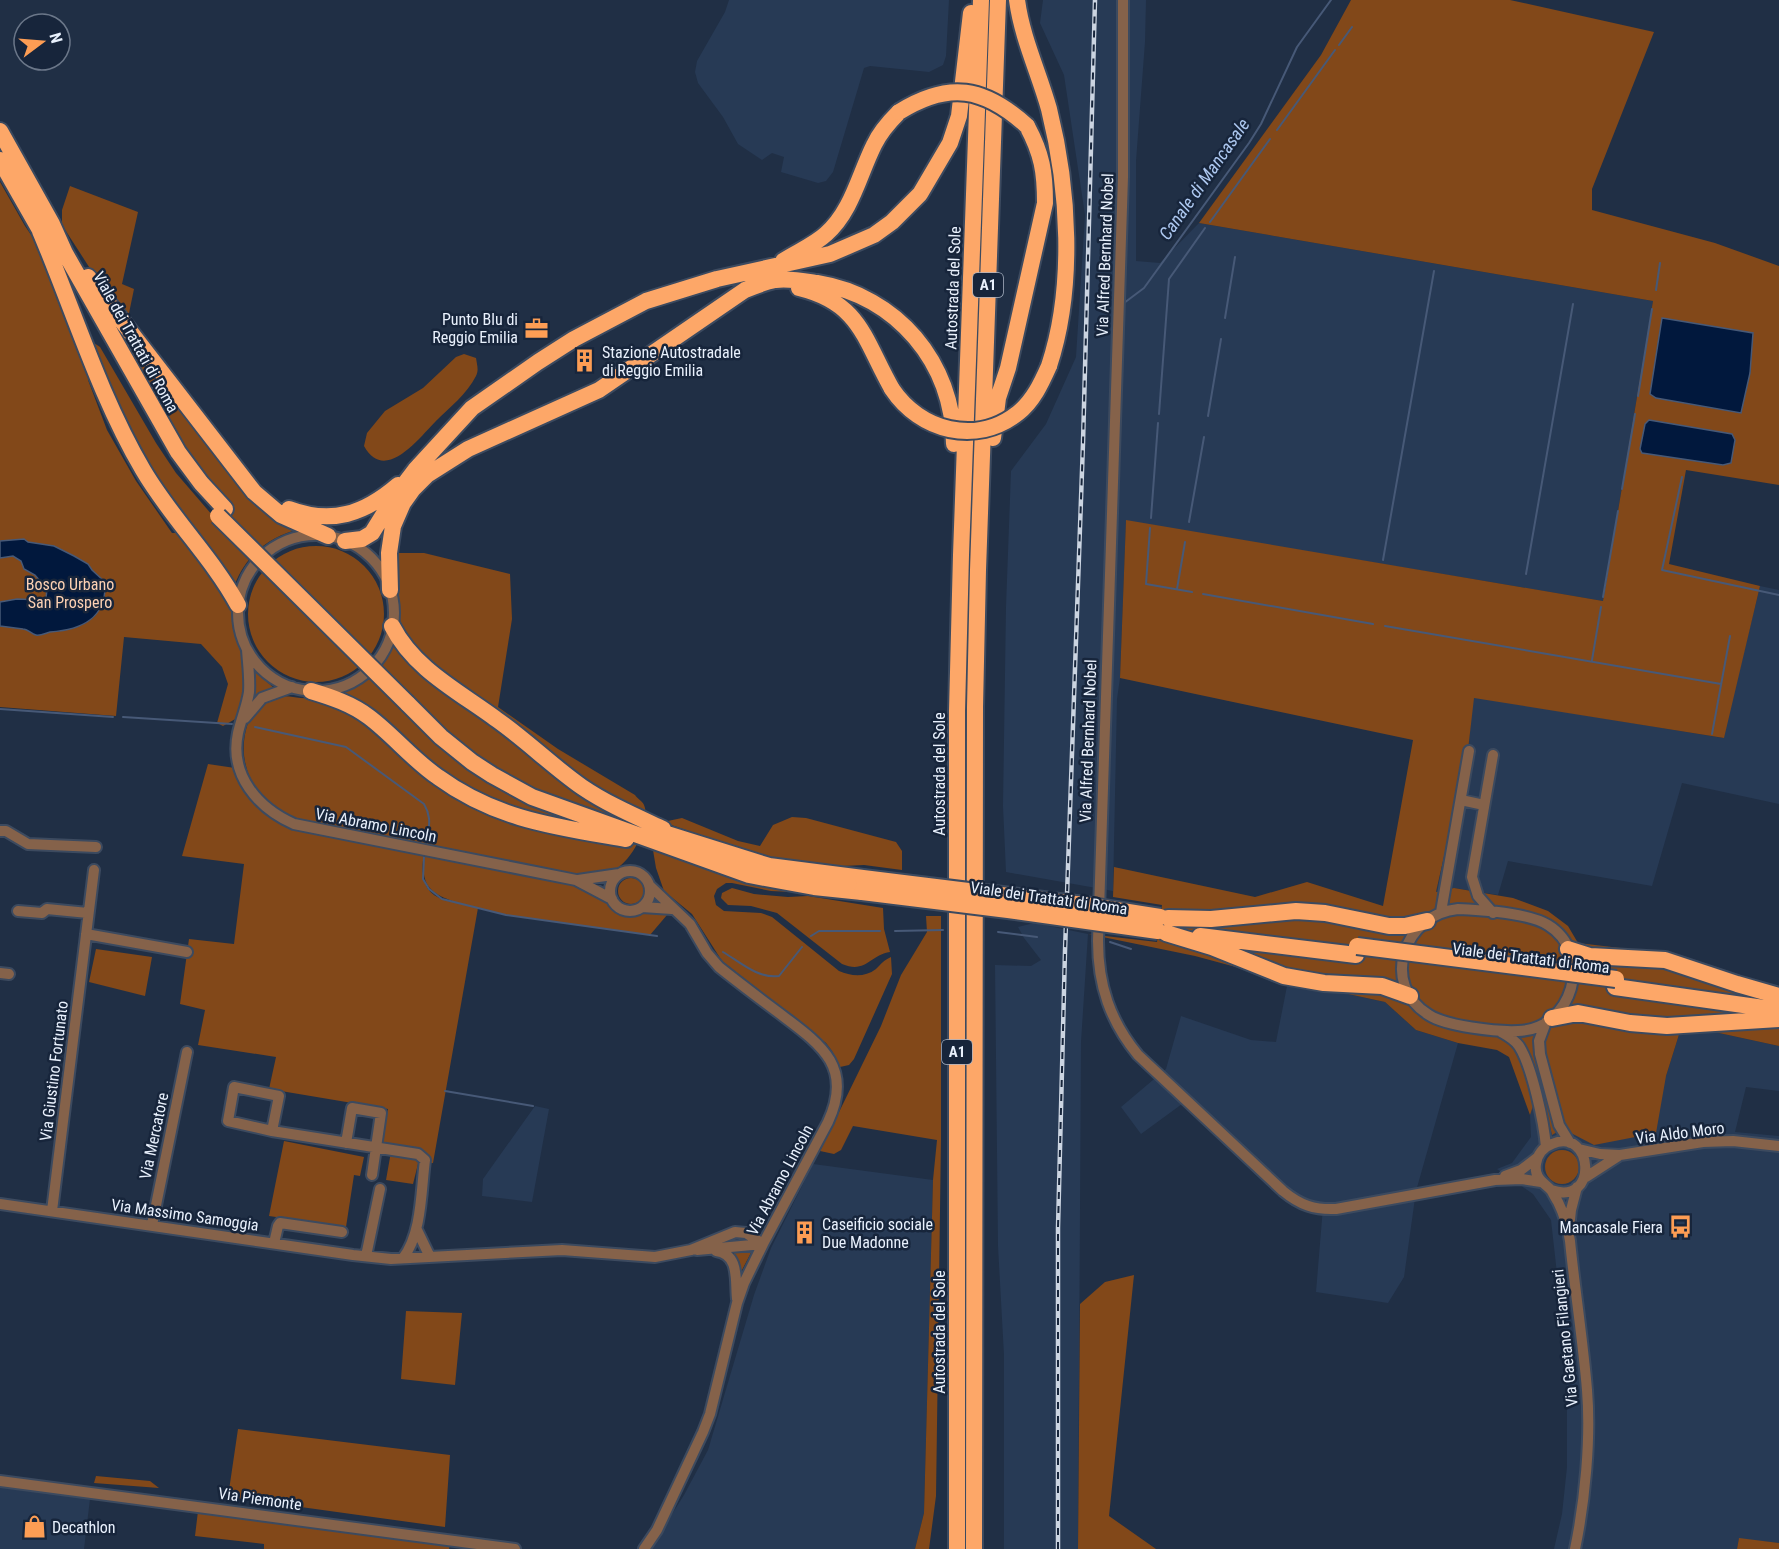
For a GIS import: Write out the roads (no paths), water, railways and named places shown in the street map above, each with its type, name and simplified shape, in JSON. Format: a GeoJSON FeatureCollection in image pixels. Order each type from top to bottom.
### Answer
{"type":"FeatureCollection","features":[{"type":"Feature","properties":{"kind":"highway"},"geometry":{"type":"LineString","coordinates":[[345,541],[362,539],[372,533],[415,470],[472,408],[574,339],[646,301],[717,279],[807,261],[853,246],[892,222],[920,194],[950,143],[959,116],[973,0]]}},
{"type":"Feature","properties":{"kind":"highway","name":"Autostrada del Sole"},"geometry":{"type":"LineString","coordinates":[[957,1549],[957,711],[981,0]]}},
{"type":"Feature","properties":{"kind":"highway","name":"Autostrada del Sole"},"geometry":{"type":"LineString","coordinates":[[974,1549],[974,832],[978,570],[998,0]]}},
{"type":"Feature","properties":{"kind":"highway"},"geometry":{"type":"LineString","coordinates":[[745,290],[794,287],[835,302],[850,314],[861,328],[892,389],[909,410],[927,422],[952,430],[973,430],[1000,423],[1019,412],[1036,392],[1048,366],[1060,320],[1066,231],[1065,197],[1055,135],[1024,32],[1017,0]]}},
{"type":"Feature","properties":{"kind":"highway"},"geometry":{"type":"LineString","coordinates":[[774,266],[826,234],[837,222],[854,192],[878,139],[899,112],[927,97],[958,92],[986,97],[1007,108],[1027,126],[1040,154],[1045,175],[1045,203],[1010,357],[998,398],[978,570]]}},
{"type":"Feature","properties":{"kind":"highway","name":"Viale dei Trattati di Roma"},"geometry":{"type":"LineString","coordinates":[[0,131],[46,227]]}},
{"type":"Feature","properties":{"kind":"highway","name":"Viale dei Trattati di Roma"},"geometry":{"type":"LineString","coordinates":[[0,160],[65,253],[168,436],[222,512],[410,700],[468,747],[512,776],[551,794],[639,825],[749,875],[814,887],[863,885],[1029,912],[1163,925],[1779,1005]]}},
{"type":"Feature","properties":{"kind":"highway"},"geometry":{"type":"LineString","coordinates":[[46,227],[91,281],[246,484],[261,500],[281,515],[328,536]]}},
{"type":"Feature","properties":{"kind":"highway"},"geometry":{"type":"LineString","coordinates":[[46,227],[61,280],[103,393],[133,452],[162,500],[226,583],[238,605]]}},
{"type":"Feature","properties":{"kind":"highway"},"geometry":{"type":"LineString","coordinates":[[390,590],[389,553],[393,526],[403,503],[427,475],[468,449],[599,390],[745,290],[778,280],[833,285],[871,301],[897,319],[928,354],[938,372],[952,417],[954,487],[961,555]]}},
{"type":"Feature","properties":{"kind":"highway"},"geometry":{"type":"LineString","coordinates":[[208,434],[252,483],[269,498],[290,510],[313,516],[336,516],[366,508],[385,496],[415,470]]}},
{"type":"Feature","properties":{"kind":"highway"},"geometry":{"type":"LineString","coordinates":[[392,626],[407,651],[423,666],[514,732],[563,773],[602,799],[680,844]]}},
{"type":"Feature","properties":{"kind":"highway"},"geometry":{"type":"LineString","coordinates":[[311,691],[337,700],[369,716],[438,777],[500,811],[548,826],[635,840],[680,844]]}},
{"type":"Feature","properties":{"kind":"highway"},"geometry":{"type":"LineString","coordinates":[[1163,925],[1296,911],[1325,913],[1389,926],[1405,926],[1434,917]]}},
{"type":"Feature","properties":{"kind":"highway"},"geometry":{"type":"LineString","coordinates":[[1163,925],[1284,976],[1324,983],[1382,986],[1410,996]]}},
{"type":"Feature","properties":{"kind":"highway"},"geometry":{"type":"LineString","coordinates":[[1568,949],[1590,956],[1665,960],[1779,996]]}},
{"type":"Feature","properties":{"kind":"highway","name":"Viale dei Trattati di Roma"},"geometry":{"type":"LineString","coordinates":[[1616,983],[1779,1010]]}},
{"type":"Feature","properties":{"kind":"highway"},"geometry":{"type":"LineString","coordinates":[[1549,1020],[1578,1013],[1629,1023],[1667,1026],[1779,1019]]}},
{"type":"Feature","properties":{"kind":"street","name":"Via Alfred Bernhard Nobel"},"geometry":{"type":"LineString","coordinates":[[1123,0],[1123,177],[1098,941],[1099,971],[1106,1003],[1120,1031],[1138,1054],[1283,1191],[1302,1205],[1336,1209],[1495,1180],[1522,1179],[1541,1182]]}},
{"type":"Feature","properties":{"kind":"street"},"geometry":{"type":"LineString","coordinates":[[328,536],[360,549],[383,574],[390,590],[393,608],[392,626],[385,649],[376,663],[364,674],[343,686],[311,691],[292,687],[266,673],[247,650],[240,633],[238,605],[241,589],[248,575],[268,551],[297,537],[328,536]]}},
{"type":"Feature","properties":{"kind":"street","name":"Via Abramo Lincoln"},"geometry":{"type":"LineString","coordinates":[[247,650],[249,690],[238,733],[237,756],[248,789],[260,803],[281,818],[294,824],[340,834],[576,880],[597,889],[625,910],[642,906],[672,909]]}},
{"type":"Feature","properties":{"kind":"street"},"geometry":{"type":"LineString","coordinates":[[241,723],[262,698],[292,687]]}},
{"type":"Feature","properties":{"kind":"street"},"geometry":{"type":"LineString","coordinates":[[1434,917],[1461,800],[1469,751]]}},
{"type":"Feature","properties":{"kind":"street"},"geometry":{"type":"LineString","coordinates":[[1493,755],[1472,877],[1478,896],[1494,913]]}},
{"type":"Feature","properties":{"kind":"street"},"geometry":{"type":"LineString","coordinates":[[1461,800],[1484,805]]}},
{"type":"Feature","properties":{"kind":"street"},"geometry":{"type":"LineString","coordinates":[[0,831],[6,831],[28,844],[96,847]]}},
{"type":"Feature","properties":{"kind":"street","name":"Via Giustino Fortunato"},"geometry":{"type":"LineString","coordinates":[[52,1211],[94,870]]}},
{"type":"Feature","properties":{"kind":"street","name":"Via Abramo Lincoln"},"geometry":{"type":"LineString","coordinates":[[576,880],[634,871],[643,876],[672,909],[690,924],[719,968],[819,1045],[833,1067],[838,1088],[835,1107],[744,1283],[710,1413],[679,1487],[657,1530],[644,1549]]}},
{"type":"Feature","properties":{"kind":"street"},"geometry":{"type":"LineString","coordinates":[[612,899],[611,885],[620,874]]}},
{"type":"Feature","properties":{"kind":"street"},"geometry":{"type":"LineString","coordinates":[[642,906],[649,897],[649,885]]}},
{"type":"Feature","properties":{"kind":"street"},"geometry":{"type":"LineString","coordinates":[[18,911],[42,914],[47,909],[88,913]]}},
{"type":"Feature","properties":{"kind":"street"},"geometry":{"type":"LineString","coordinates":[[1549,1020],[1521,1031],[1498,1030],[1442,1022],[1423,1011],[1410,996],[1403,977],[1403,955],[1410,938],[1434,917],[1458,909],[1524,916],[1547,924],[1558,934],[1568,949],[1574,967],[1572,988],[1566,1002],[1549,1020],[1539,1041],[1540,1054],[1559,1125],[1584,1157],[1587,1166],[1586,1177],[1577,1187],[1561,1193],[1551,1190],[1541,1182],[1536,1170],[1538,1157],[1546,1147],[1557,1142],[1574,1146]]}},
{"type":"Feature","properties":{"kind":"street"},"geometry":{"type":"LineString","coordinates":[[86,934],[187,952]]}},
{"type":"Feature","properties":{"kind":"street"},"geometry":{"type":"LineString","coordinates":[[1498,1030],[1514,1039],[1526,1059],[1544,1128],[1546,1147]]}},
{"type":"Feature","properties":{"kind":"street","name":"Via Mercatore"},"geometry":{"type":"LineString","coordinates":[[152,1225],[187,1052]]}},
{"type":"Feature","properties":{"kind":"street"},"geometry":{"type":"LineString","coordinates":[[272,1131],[279,1096],[234,1087],[228,1121],[272,1131],[418,1154],[424,1160],[416,1230],[411,1248],[403,1258]]}},
{"type":"Feature","properties":{"kind":"street"},"geometry":{"type":"LineString","coordinates":[[346,1143],[352,1108],[381,1113],[372,1175]]}},
{"type":"Feature","properties":{"kind":"street","name":"Via Aldo Moro"},"geometry":{"type":"LineString","coordinates":[[1574,1146],[1600,1154],[1620,1155],[1703,1142],[1732,1141],[1779,1146]]}},
{"type":"Feature","properties":{"kind":"street","name":"Via Aldo Moro"},"geometry":{"type":"LineString","coordinates":[[1586,1177],[1620,1155]]}},
{"type":"Feature","properties":{"kind":"street","name":"Via Alfred Bernhard Nobel"},"geometry":{"type":"LineString","coordinates":[[1495,1180],[1521,1170],[1538,1157]]}},
{"type":"Feature","properties":{"kind":"street","name":"Via Gaetano Filangieri"},"geometry":{"type":"LineString","coordinates":[[1575,1549],[1581,1519],[1588,1403],[1569,1232],[1571,1210],[1577,1187]]}},
{"type":"Feature","properties":{"kind":"street"},"geometry":{"type":"LineString","coordinates":[[366,1256],[380,1189]]}},
{"type":"Feature","properties":{"kind":"street","name":"Via Gaetano Filangieri"},"geometry":{"type":"LineString","coordinates":[[1551,1190],[1569,1232]]}},
{"type":"Feature","properties":{"kind":"street","name":"Via Massimo Samoggia"},"geometry":{"type":"LineString","coordinates":[[0,1204],[366,1256],[403,1258],[562,1250],[655,1257],[691,1250],[763,1244]]}},
{"type":"Feature","properties":{"kind":"street"},"geometry":{"type":"LineString","coordinates":[[274,1243],[280,1223],[342,1232]]}},
{"type":"Feature","properties":{"kind":"street"},"geometry":{"type":"LineString","coordinates":[[416,1230],[429,1257]]}},
{"type":"Feature","properties":{"kind":"street","name":"Via Massimo Samoggia"},"geometry":{"type":"LineString","coordinates":[[691,1250],[735,1232],[757,1236],[769,1234]]}},
{"type":"Feature","properties":{"kind":"street"},"geometry":{"type":"LineString","coordinates":[[747,1233],[763,1244]]}},
{"type":"Feature","properties":{"kind":"street"},"geometry":{"type":"LineString","coordinates":[[710,1250],[724,1253],[732,1259],[735,1266],[737,1303]]}},
{"type":"Feature","properties":{"kind":"street","name":"Via Piemonte"},"geometry":{"type":"LineString","coordinates":[[0,1481],[515,1549]]}},
{"type":"Feature","properties":{"kind":"street","name":"Via Abramo Lincoln"},"geometry":{"type":"LineString","coordinates":[[635,1549],[654,1525],[661,1520]]}},
{"type":"Feature","properties":{"kind":"waterway","name":"Canale di Mancasale"},"geometry":{"type":"LineString","coordinates":[[1124,303],[1144,288],[1249,143],[1261,124],[1297,47],[1331,0]]}},
{"type":"Feature","properties":{"kind":"waterway"},"geometry":{"type":"LineString","coordinates":[[1339,45],[1352,27]]}},
{"type":"Feature","properties":{"kind":"waterway"},"geometry":{"type":"LineString","coordinates":[[1277,130],[1335,50]]}},
{"type":"Feature","properties":{"kind":"waterway"},"geometry":{"type":"LineString","coordinates":[[1210,222],[1270,139]]}},
{"type":"Feature","properties":{"kind":"waterway"},"geometry":{"type":"LineString","coordinates":[[1159,414],[1169,279],[1205,228]]}},
{"type":"Feature","properties":{"kind":"waterway"},"geometry":{"type":"LineString","coordinates":[[1225,318],[1235,257]]}},
{"type":"Feature","properties":{"kind":"waterway"},"geometry":{"type":"LineString","coordinates":[[1656,290],[1660,263]]}},
{"type":"Feature","properties":{"kind":"waterway"},"geometry":{"type":"LineString","coordinates":[[1383,560],[1434,271]]}},
{"type":"Feature","properties":{"kind":"waterway"},"geometry":{"type":"LineString","coordinates":[[1526,574],[1573,304]]}},
{"type":"Feature","properties":{"kind":"waterway"},"geometry":{"type":"LineString","coordinates":[[1638,396],[1652,309]]}},
{"type":"Feature","properties":{"kind":"waterway"},"geometry":{"type":"LineString","coordinates":[[1208,416],[1221,339]]}},
{"type":"Feature","properties":{"kind":"waterway"},"geometry":{"type":"LineString","coordinates":[[1622,489],[1635,414]]}},
{"type":"Feature","properties":{"kind":"waterway"},"geometry":{"type":"LineString","coordinates":[[1151,518],[1158,423]]}},
{"type":"Feature","properties":{"kind":"waterway"},"geometry":{"type":"LineString","coordinates":[[1189,522],[1204,437]]}},
{"type":"Feature","properties":{"kind":"waterway"},"geometry":{"type":"LineString","coordinates":[[1682,477],[1662,570],[1779,595]]}},
{"type":"Feature","properties":{"kind":"waterway"},"geometry":{"type":"LineString","coordinates":[[1603,597],[1618,511]]}},
{"type":"Feature","properties":{"kind":"waterway"},"geometry":{"type":"LineString","coordinates":[[1150,528],[1146,584],[1192,592]]}},
{"type":"Feature","properties":{"kind":"waterway"},"geometry":{"type":"LineString","coordinates":[[1177,589],[1185,542]]}},
{"type":"Feature","properties":{"kind":"waterway"},"geometry":{"type":"LineString","coordinates":[[1203,594],[1373,624]]}},
{"type":"Feature","properties":{"kind":"waterway"},"geometry":{"type":"LineString","coordinates":[[1592,660],[1601,607]]}},
{"type":"Feature","properties":{"kind":"waterway"},"geometry":{"type":"LineString","coordinates":[[1385,626],[1721,684]]}},
{"type":"Feature","properties":{"kind":"waterway"},"geometry":{"type":"LineString","coordinates":[[1712,734],[1730,636]]}},
{"type":"Feature","properties":{"kind":"waterway"},"geometry":{"type":"LineString","coordinates":[[0,709],[113,717]]}},
{"type":"Feature","properties":{"kind":"waterway"},"geometry":{"type":"LineString","coordinates":[[123,717],[232,724]]}},
{"type":"Feature","properties":{"kind":"waterway"},"geometry":{"type":"LineString","coordinates":[[255,727],[346,747],[424,804],[429,818],[428,834]]}},
{"type":"Feature","properties":{"kind":"waterway"},"geometry":{"type":"LineString","coordinates":[[424,857],[423,879],[429,889],[442,899],[506,915],[657,936]]}},
{"type":"Feature","properties":{"kind":"waterway"},"geometry":{"type":"LineString","coordinates":[[895,931],[943,930]]}},
{"type":"Feature","properties":{"kind":"waterway"},"geometry":{"type":"LineString","coordinates":[[811,936],[819,931],[880,931]]}},
{"type":"Feature","properties":{"kind":"waterway"},"geometry":{"type":"LineString","coordinates":[[998,932],[1037,937]]}},
{"type":"Feature","properties":{"kind":"waterway"},"geometry":{"type":"LineString","coordinates":[[1110,942],[1131,949]]}},
{"type":"Feature","properties":{"kind":"waterway"},"geometry":{"type":"LineString","coordinates":[[723,952],[757,972],[779,976],[802,947]]}},
{"type":"Feature","properties":{"kind":"waterway"},"geometry":{"type":"LineString","coordinates":[[445,1091],[533,1106]]}},
{"type":"Feature","properties":{"kind":"railway"},"geometry":{"type":"LineString","coordinates":[[1058,1549],[1058,1228],[1095,0]]}},
{"type":"Feature","properties":{"kind":"place","name":"Punto Blu di Reggio Emilia"},"geometry":{"type":"Point","coordinates":[536,328]}},
{"type":"Feature","properties":{"kind":"place","name":"Stazione Autostradale di Reggio Emilia"},"geometry":{"type":"Point","coordinates":[584,361]}},
{"type":"Feature","properties":{"kind":"place","name":"Mancasale Fiera"},"geometry":{"type":"Point","coordinates":[1681,1227]}},
{"type":"Feature","properties":{"kind":"place","name":"Caseificio sociale Due Madonne"},"geometry":{"type":"Point","coordinates":[804,1233]}},
{"type":"Feature","properties":{"kind":"place","name":"Decathlon"},"geometry":{"type":"Point","coordinates":[34,1527]}},
{"type":"Feature","properties":{"kind":"park label","name":"Bosco Urbano San Prospero"},"geometry":{"type":"Point","coordinates":[70,593]}}]}
